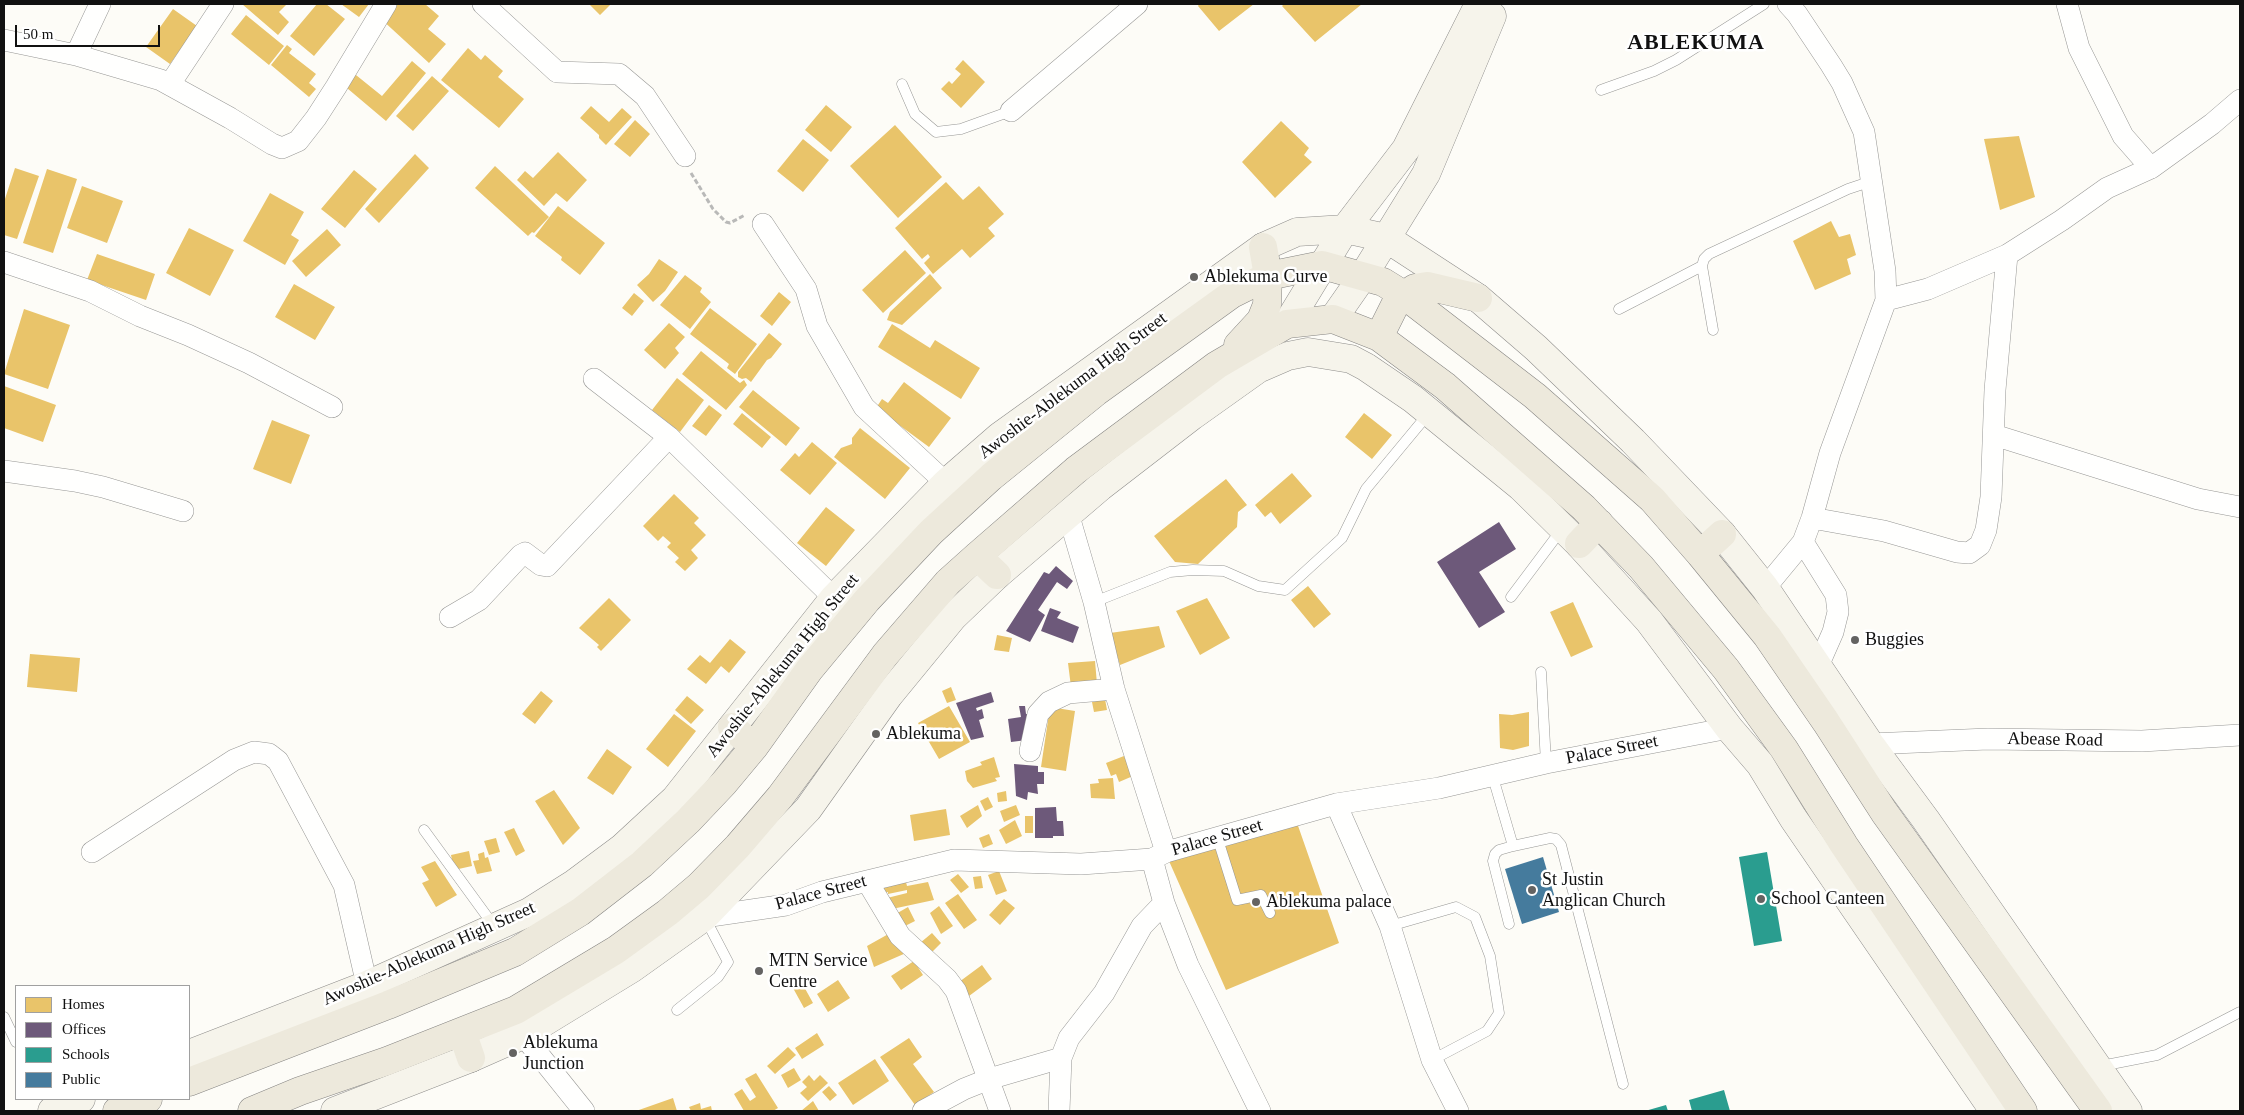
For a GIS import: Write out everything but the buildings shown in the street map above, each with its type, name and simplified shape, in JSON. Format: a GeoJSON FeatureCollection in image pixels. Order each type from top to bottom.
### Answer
{"type":"FeatureCollection","features":[{"type":"Feature","properties":{"kind":"main road"},"geometry":{"type":"LineString","coordinates":[[1217,365],[1261,320],[1267,305],[1268,276],[1263,247]]}},
{"type":"Feature","properties":{"kind":"main road"},"geometry":{"type":"LineString","coordinates":[[1322,265],[1383,282],[1404,295],[1536,396],[1652,500],[1700,554],[1767,636],[1826,722],[1884,812],[2098,1111]]}},
{"type":"Feature","properties":{"kind":"main road","name":"Awoshie-Ablekuma High Street"},"geometry":{"type":"LineString","coordinates":[[190,1082],[388,1005],[516,952],[580,912],[642,864],[688,821],[724,783],[754,747],[809,670],[867,600],[932,532],[991,477],[1096,392],[1232,294],[1268,276],[1322,265]]}},
{"type":"Feature","properties":{"kind":"main road"},"geometry":{"type":"LineString","coordinates":[[1379,337],[1396,303],[1415,288],[1427,286],[1478,298]]}},
{"type":"Feature","properties":{"kind":"main road"},"geometry":{"type":"LineString","coordinates":[[252,1111],[300,1091],[462,1032],[516,1010],[616,950],[667,913],[699,886],[738,846],[780,797],[885,655],[948,582],[977,556],[1076,470],[1217,365],[1287,324],[1333,319],[1379,337],[1445,386],[1599,523],[1642,567],[1726,669],[1784,749],[1844,845],[2023,1111]]}},
{"type":"Feature","properties":{"kind":"main road"},"geometry":{"type":"LineString","coordinates":[[1571,536],[1599,523]]}},
{"type":"Feature","properties":{"kind":"main road"},"geometry":{"type":"LineString","coordinates":[[1700,554],[1722,534]]}},
{"type":"Feature","properties":{"kind":"main road"},"geometry":{"type":"LineString","coordinates":[[977,556],[997,575]]}},
{"type":"Feature","properties":{"kind":"main road"},"geometry":{"type":"LineString","coordinates":[[732,727],[754,747]]}},
{"type":"Feature","properties":{"kind":"main road"},"geometry":{"type":"LineString","coordinates":[[462,1032],[471,1058]]}},
{"type":"Feature","properties":{"kind":"main road"},"geometry":{"type":"LineString","coordinates":[[117,1111],[145,1100]]}},
{"type":"Feature","properties":{"kind":"street"},"geometry":{"type":"LineString","coordinates":[[76,55],[100,4]]}},
{"type":"Feature","properties":{"kind":"street"},"geometry":{"type":"LineString","coordinates":[[170,84],[223,4]]}},
{"type":"Feature","properties":{"kind":"street"},"geometry":{"type":"LineString","coordinates":[[4,40],[76,55],[170,84],[282,148],[298,141],[321,110],[386,4]]}},
{"type":"Feature","properties":{"kind":"street"},"geometry":{"type":"LineString","coordinates":[[483,4],[557,72],[619,74],[645,96],[688,165]]}},
{"type":"Feature","properties":{"kind":"street"},"geometry":{"type":"LineString","coordinates":[[1011,111],[1136,4]]}},
{"type":"Feature","properties":{"kind":"street"},"geometry":{"type":"LineString","coordinates":[[1287,324],[1345,230],[1406,149],[1479,4]]}},
{"type":"Feature","properties":{"kind":"street"},"geometry":{"type":"LineString","coordinates":[[1333,319],[1363,276],[1426,174],[1498,4]]}},
{"type":"Feature","properties":{"kind":"street"},"geometry":{"type":"LineString","coordinates":[[1765,588],[1803,542],[1812,518],[1830,453],[1886,300],[1885,271],[1864,132],[1842,83],[1819,44],[1788,4]]}},
{"type":"Feature","properties":{"kind":"street"},"geometry":{"type":"LineString","coordinates":[[2067,4],[2079,48],[2123,136],[2151,168]]}},
{"type":"Feature","properties":{"kind":"street"},"geometry":{"type":"LineString","coordinates":[[1886,300],[1928,290],[2007,255],[2062,220],[2107,188],[2151,168],[2212,124],[2240,100]]}},
{"type":"Feature","properties":{"kind":"street"},"geometry":{"type":"LineString","coordinates":[[763,224],[806,289],[817,326],[864,407],[946,483]]}},
{"type":"Feature","properties":{"kind":"street","name":"Awoshie-Ablekuma High Street"},"geometry":{"type":"LineString","coordinates":[[190,1054],[367,985],[496,928],[529,912],[575,883],[622,848],[674,799],[834,598],[946,483],[1000,436],[1263,247],[1297,232],[1345,230],[1386,238]]}},
{"type":"Feature","properties":{"kind":"street"},"geometry":{"type":"LineString","coordinates":[[1386,238],[1478,298],[1536,348],[1612,421],[1722,534],[1765,588],[1870,744],[1926,820],[2128,1111]]}},
{"type":"Feature","properties":{"kind":"street"},"geometry":{"type":"LineString","coordinates":[[1812,518],[1884,531],[1957,552],[1969,553],[1980,545],[1986,530],[1994,435],[1999,331],[2007,255]]}},
{"type":"Feature","properties":{"kind":"street"},"geometry":{"type":"LineString","coordinates":[[4,262],[90,292],[140,316],[188,335],[249,362],[332,407]]}},
{"type":"Feature","properties":{"kind":"street"},"geometry":{"type":"LineString","coordinates":[[335,1111],[471,1058],[523,1035],[624,974],[704,917],[808,809],[889,695],[953,617],[997,575],[1068,513],[1192,416],[1258,369],[1288,356],[1308,352],[1351,359],[1366,367],[1429,412],[1521,487],[1571,536],[1649,622],[1729,728],[1760,764],[1793,818],[1994,1111]]}},
{"type":"Feature","properties":{"kind":"street"},"geometry":{"type":"LineString","coordinates":[[594,380],[669,437],[834,598]]}},
{"type":"Feature","properties":{"kind":"street"},"geometry":{"type":"LineString","coordinates":[[1994,435],[2198,499],[2240,507]]}},
{"type":"Feature","properties":{"kind":"street"},"geometry":{"type":"LineString","coordinates":[[450,617],[478,600],[521,555],[525,554],[541,565],[547,566],[669,437]]}},
{"type":"Feature","properties":{"kind":"street"},"geometry":{"type":"LineString","coordinates":[[4,471],[103,487],[183,512]]}},
{"type":"Feature","properties":{"kind":"street"},"geometry":{"type":"LineString","coordinates":[[1068,513],[1094,602],[1114,689],[1159,855],[1164,902],[1188,965],[1260,1111]]}},
{"type":"Feature","properties":{"kind":"street"},"geometry":{"type":"LineString","coordinates":[[1803,542],[1836,595],[1838,612],[1835,625],[1818,666]]}},
{"type":"Feature","properties":{"kind":"street"},"geometry":{"type":"LineString","coordinates":[[1030,751],[1038,714],[1049,702],[1068,693],[1114,689]]}},
{"type":"Feature","properties":{"kind":"street","name":"Palace Street"},"geometry":{"type":"LineString","coordinates":[[704,917],[786,905],[822,892],[954,860],[1081,864],[1159,855],[1336,804],[1439,788],[1492,774],[1729,728]]}},
{"type":"Feature","properties":{"kind":"street","name":"Abease Road"},"geometry":{"type":"LineString","coordinates":[[1870,744],[1988,739],[2142,741],[2240,735]]}},
{"type":"Feature","properties":{"kind":"street"},"geometry":{"type":"LineString","coordinates":[[92,852],[234,760],[254,752],[269,754],[278,761],[344,885],[367,985]]}},
{"type":"Feature","properties":{"kind":"street"},"geometry":{"type":"LineString","coordinates":[[1336,804],[1390,926],[1432,1060],[1458,1111]]}},
{"type":"Feature","properties":{"kind":"street"},"geometry":{"type":"LineString","coordinates":[[867,881],[900,936],[947,979],[956,991],[1000,1111]]}},
{"type":"Feature","properties":{"kind":"street"},"geometry":{"type":"LineString","coordinates":[[1059,1111],[1061,1058],[1070,1038],[1104,993],[1142,926],[1164,902]]}},
{"type":"Feature","properties":{"kind":"street"},"geometry":{"type":"LineString","coordinates":[[523,1035],[584,1111]]}},
{"type":"Feature","properties":{"kind":"street"},"geometry":{"type":"LineString","coordinates":[[923,1111],[964,1089],[989,1079],[1061,1058]]}},
{"type":"Feature","properties":{"kind":"street"},"geometry":{"type":"LineString","coordinates":[[52,1111],[79,1100]]}},
{"type":"Feature","properties":{"kind":"lane"},"geometry":{"type":"LineString","coordinates":[[1601,90],[1654,71],[1676,60],[1764,4]]}},
{"type":"Feature","properties":{"kind":"lane"},"geometry":{"type":"LineString","coordinates":[[902,84],[915,114],[936,132],[962,130],[1011,111]]}},
{"type":"Feature","properties":{"kind":"lane"},"geometry":{"type":"LineString","coordinates":[[1713,330],[1702,266],[1704,259],[1709,254],[1848,189],[1872,181]]}},
{"type":"Feature","properties":{"kind":"lane"},"geometry":{"type":"LineString","coordinates":[[1619,309],[1702,266]]}},
{"type":"Feature","properties":{"kind":"lane"},"geometry":{"type":"LineString","coordinates":[[1094,602],[1170,572],[1193,570],[1224,571],[1258,586],[1285,590],[1342,538],[1366,489],[1429,412]]}},
{"type":"Feature","properties":{"kind":"lane"},"geometry":{"type":"LineString","coordinates":[[1511,597],[1571,536]]}},
{"type":"Feature","properties":{"kind":"lane"},"geometry":{"type":"LineString","coordinates":[[1541,672],[1546,763]]}},
{"type":"Feature","properties":{"kind":"lane"},"geometry":{"type":"LineString","coordinates":[[1492,774],[1513,846]]}},
{"type":"Feature","properties":{"kind":"lane"},"geometry":{"type":"LineString","coordinates":[[424,830],[496,928]]}},
{"type":"Feature","properties":{"kind":"lane"},"geometry":{"type":"LineString","coordinates":[[1219,837],[1220,846],[1237,900],[1261,894],[1270,913]]}},
{"type":"Feature","properties":{"kind":"lane"},"geometry":{"type":"LineString","coordinates":[[1510,924],[1493,861],[1495,854],[1499,850],[1513,846],[1550,838],[1556,839],[1561,845],[1623,1084]]}},
{"type":"Feature","properties":{"kind":"lane"},"geometry":{"type":"LineString","coordinates":[[1390,926],[1456,907],[1475,917],[1490,956],[1499,1013],[1487,1031],[1432,1060]]}},
{"type":"Feature","properties":{"kind":"lane"},"geometry":{"type":"LineString","coordinates":[[678,1010],[718,977],[728,962],[704,917]]}},
{"type":"Feature","properties":{"kind":"lane"},"geometry":{"type":"LineString","coordinates":[[2097,1067],[2157,1055],[2240,1012]]}},
{"type":"Feature","properties":{"kind":"lane"},"geometry":{"type":"LineString","coordinates":[[4,1017],[15,1040]]}},
{"type":"Feature","properties":{"kind":"lane"},"geometry":{"type":"LineString","coordinates":[[46,1100],[52,1111]]}},
{"type":"Feature","properties":{"kind":"path"},"geometry":{"type":"LineString","coordinates":[[688,165],[713,209],[726,222],[730,223],[747,214],[754,216],[763,224]]}},
{"type":"Feature","properties":{"kind":"place","name":"Ablekuma Curve"},"geometry":{"type":"Point","coordinates":[1194,277]}},
{"type":"Feature","properties":{"kind":"place","name":"Buggies"},"geometry":{"type":"Point","coordinates":[1855,640]}},
{"type":"Feature","properties":{"kind":"place","name":"Ablekuma"},"geometry":{"type":"Point","coordinates":[876,734]}},
{"type":"Feature","properties":{"kind":"place","name":"St Justin Anglican Church"},"geometry":{"type":"Point","coordinates":[1532,890]}},
{"type":"Feature","properties":{"kind":"place","name":"School Canteen"},"geometry":{"type":"Point","coordinates":[1761,899]}},
{"type":"Feature","properties":{"kind":"place","name":"Ablekuma palace"},"geometry":{"type":"Point","coordinates":[1256,902]}},
{"type":"Feature","properties":{"kind":"place","name":"MTN Service Centre"},"geometry":{"type":"Point","coordinates":[759,971]}},
{"type":"Feature","properties":{"kind":"place","name":"Ablekuma Junction"},"geometry":{"type":"Point","coordinates":[513,1053]}},
{"type":"Feature","properties":{"kind":"district","name":"ABLEKUMA"},"geometry":{"type":"Point","coordinates":[1696,43]}}]}
